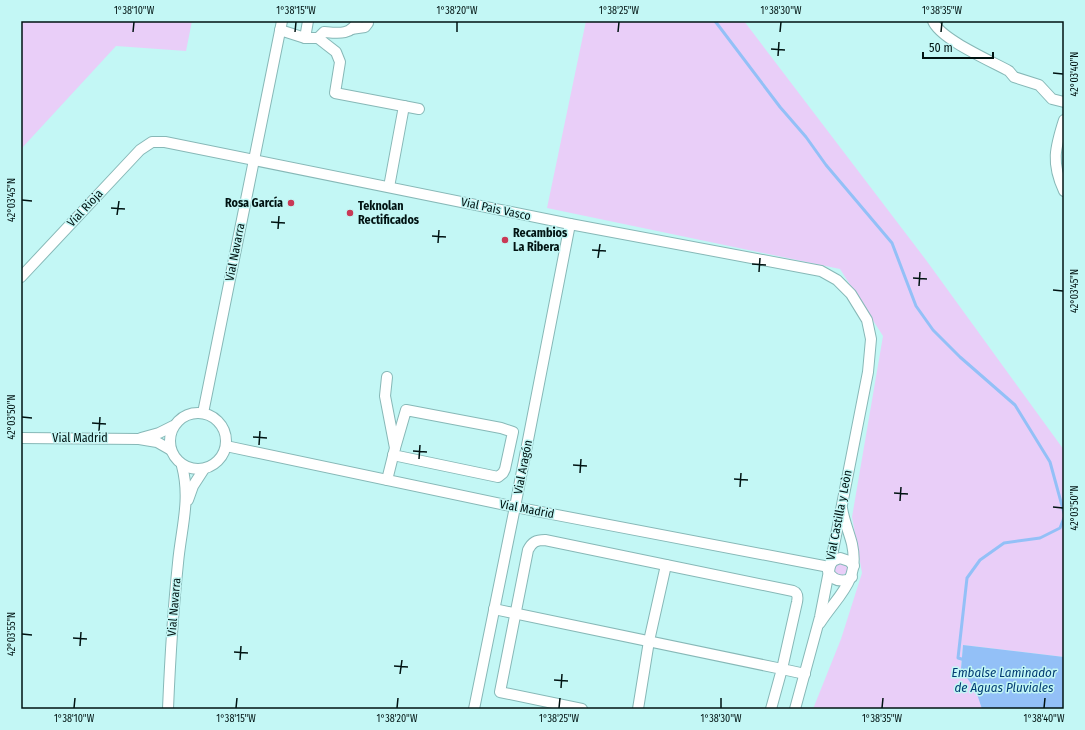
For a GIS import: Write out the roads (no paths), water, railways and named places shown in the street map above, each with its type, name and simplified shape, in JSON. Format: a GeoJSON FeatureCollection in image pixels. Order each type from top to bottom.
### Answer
{"type":"FeatureCollection","features":[{"type":"Feature","properties":{"kind":"street"},"geometry":{"type":"LineString","coordinates":[[305,38],[308,21]]}},
{"type":"Feature","properties":{"kind":"street"},"geometry":{"type":"LineString","coordinates":[[933,21],[937,28],[952,40],[1009,71],[1014,77],[1039,84],[1052,99],[1064,102]]}},
{"type":"Feature","properties":{"kind":"street"},"geometry":{"type":"LineString","coordinates":[[318,38],[324,32],[344,32],[354,25],[365,27],[368,23]]}},
{"type":"Feature","properties":{"kind":"street"},"geometry":{"type":"LineString","coordinates":[[281,25],[305,38],[318,38],[336,52],[340,62],[334,93],[419,108]]}},
{"type":"Feature","properties":{"kind":"street","name":"Vial Navarra"},"geometry":{"type":"LineString","coordinates":[[203,413],[281,25]]}},
{"type":"Feature","properties":{"kind":"street"},"geometry":{"type":"LineString","coordinates":[[389,187],[404,106]]}},
{"type":"Feature","properties":{"kind":"street"},"geometry":{"type":"LineString","coordinates":[[1064,120],[1055,154],[1059,179],[1064,191]]}},
{"type":"Feature","properties":{"kind":"street","name":"Vial Pais Vasco"},"geometry":{"type":"LineString","coordinates":[[152,142],[165,142],[570,224],[821,271],[837,280],[851,294],[867,320]]}},
{"type":"Feature","properties":{"kind":"street","name":"Vial Rioja"},"geometry":{"type":"LineString","coordinates":[[21,277],[130,160],[140,150],[152,142]]}},
{"type":"Feature","properties":{"kind":"street","name":"Vial Aragón"},"geometry":{"type":"LineString","coordinates":[[474,709],[570,224]]}},
{"type":"Feature","properties":{"kind":"street","name":"Vial Castilla y Leòn"},"geometry":{"type":"LineString","coordinates":[[795,709],[817,628],[868,372],[871,339],[867,320]]}},
{"type":"Feature","properties":{"kind":"street"},"geometry":{"type":"LineString","coordinates":[[387,377],[385,396],[394,451]]}},
{"type":"Feature","properties":{"kind":"street"},"geometry":{"type":"LineString","coordinates":[[387,480],[394,451],[406,410],[501,428],[513,432],[506,469],[503,474],[498,477],[394,451]]}},
{"type":"Feature","properties":{"kind":"street"},"geometry":{"type":"LineString","coordinates":[[193,412],[203,413],[213,417],[221,424],[226,435],[226,446],[222,456],[214,464],[204,469],[194,470],[182,466],[171,450],[169,441],[171,431],[176,422],[193,412]]}},
{"type":"Feature","properties":{"kind":"street","name":"Vial Madrid"},"geometry":{"type":"LineString","coordinates":[[139,439],[159,433],[173,426]]}},
{"type":"Feature","properties":{"kind":"street","name":"Vial Madrid"},"geometry":{"type":"LineString","coordinates":[[21,438],[139,439],[158,442],[171,450]]}},
{"type":"Feature","properties":{"kind":"street","name":"Vial Madrid"},"geometry":{"type":"LineString","coordinates":[[226,446],[515,508],[828,569]]}},
{"type":"Feature","properties":{"kind":"street","name":"Vial Navarra"},"geometry":{"type":"LineString","coordinates":[[168,709],[171,645],[178,561],[186,506],[185,479],[182,466]]}},
{"type":"Feature","properties":{"kind":"street","name":"Vial Navarra"},"geometry":{"type":"LineString","coordinates":[[186,506],[193,486],[204,469]]}},
{"type":"Feature","properties":{"kind":"street"},"geometry":{"type":"LineString","coordinates":[[817,628],[845,589],[854,570],[852,545],[843,514],[842,503]]}},
{"type":"Feature","properties":{"kind":"street"},"geometry":{"type":"LineString","coordinates":[[582,709],[500,692],[528,550],[531,544],[537,540],[545,540],[796,592],[797,602],[782,669],[771,709]]}},
{"type":"Feature","properties":{"kind":"street"},"geometry":{"type":"LineString","coordinates":[[840,558],[849,561],[854,570],[847,580],[836,580],[831,577],[828,569],[833,561],[840,558]]}},
{"type":"Feature","properties":{"kind":"street"},"geometry":{"type":"LineString","coordinates":[[638,709],[649,642],[666,566]]}},
{"type":"Feature","properties":{"kind":"street"},"geometry":{"type":"LineString","coordinates":[[494,609],[805,674]]}},
{"type":"Feature","properties":{"kind":"water","name":"Embalse Laminador de Aguas Pluviales"},"geometry":{"type":"Polygon","coordinates":[[[963,645],[1064,657],[1064,709],[982,709],[976,691],[961,669],[963,645]]]}},
{"type":"Feature","properties":{"kind":"waterway"},"geometry":{"type":"LineString","coordinates":[[715,21],[780,107],[806,137],[826,165],[892,243],[916,306],[933,330],[960,357],[1015,405],[1050,462],[1064,513]]}},
{"type":"Feature","properties":{"kind":"waterway"},"geometry":{"type":"LineString","coordinates":[[965,660],[958,658],[967,578],[980,560],[1004,543],[1040,538],[1060,528],[1064,518]]}},
{"type":"Feature","properties":{"kind":"place","name":"Rosa García"},"geometry":{"type":"Point","coordinates":[291,203]}},
{"type":"Feature","properties":{"kind":"place","name":"Teknolan Rectificados"},"geometry":{"type":"Point","coordinates":[350,213]}},
{"type":"Feature","properties":{"kind":"place","name":"Recambios La Ribera"},"geometry":{"type":"Point","coordinates":[505,240]}}]}
